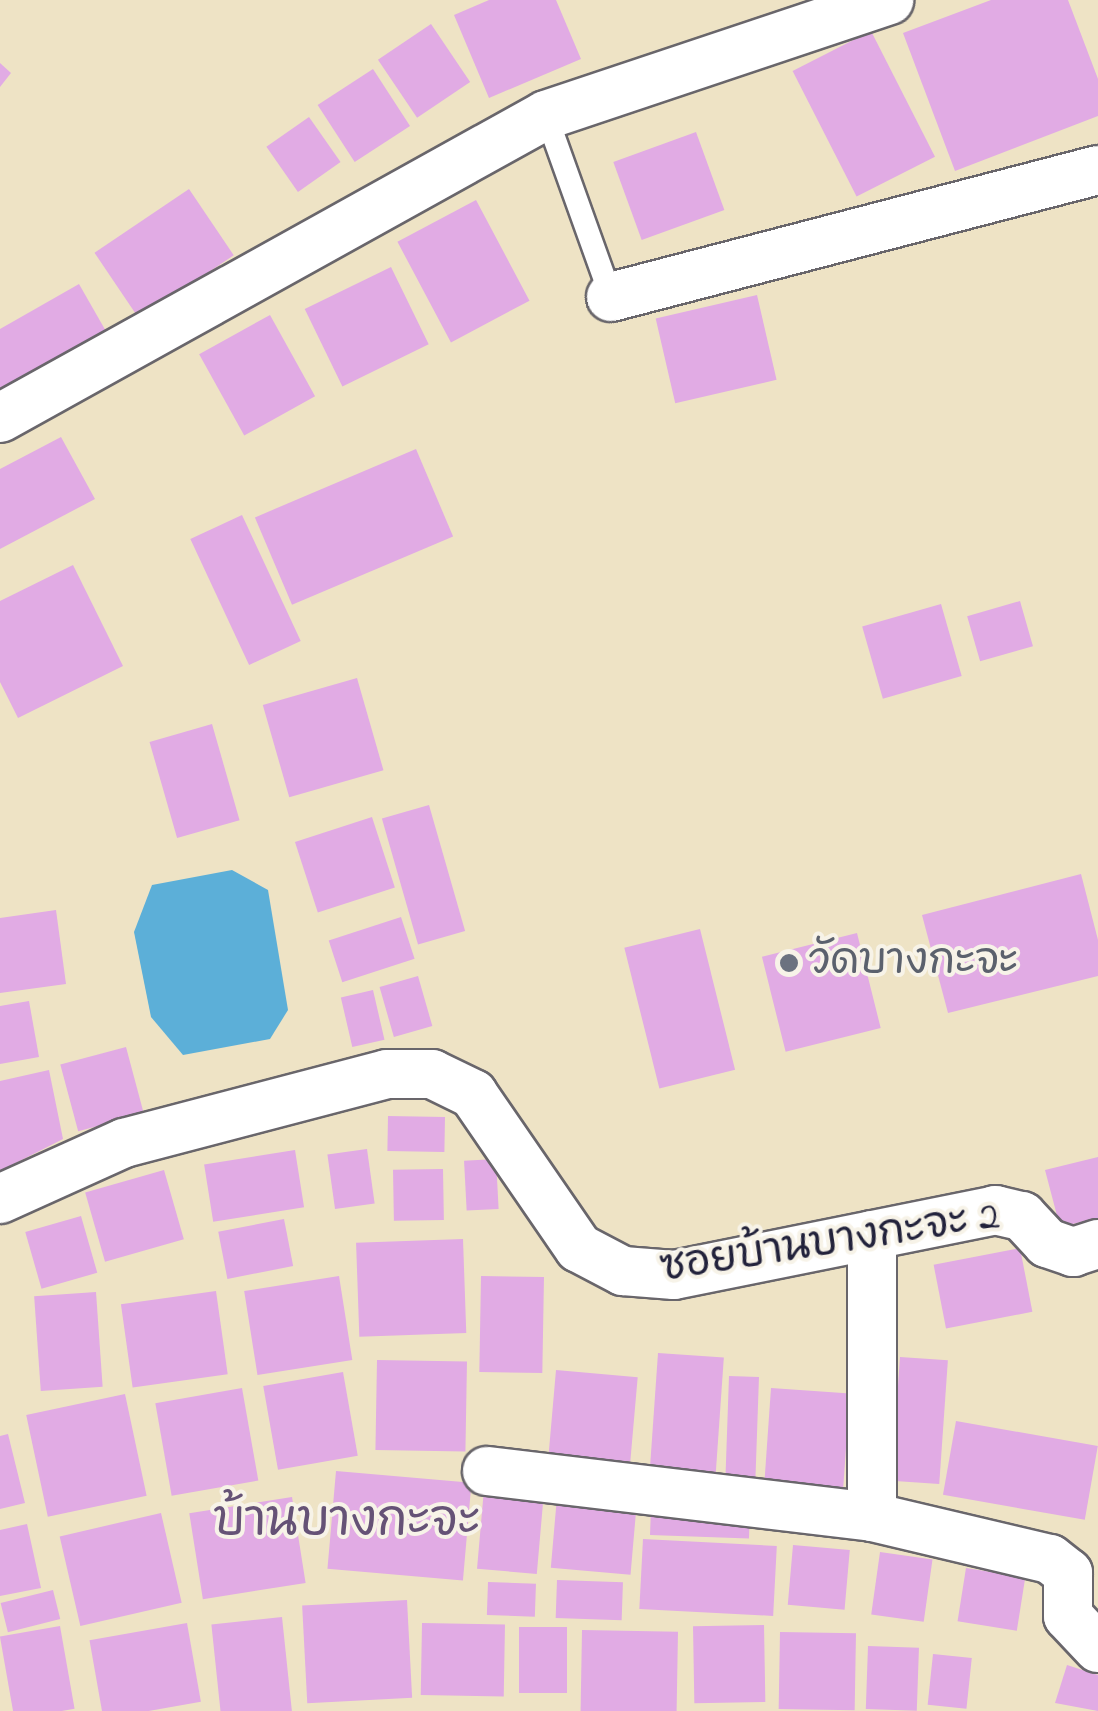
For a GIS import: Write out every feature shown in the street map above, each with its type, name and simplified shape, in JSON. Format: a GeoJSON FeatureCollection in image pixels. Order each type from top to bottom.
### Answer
{"type":"FeatureCollection","features":[{"type":"Feature","properties":{"kind":"street"},"geometry":{"type":"LineString","coordinates":[[0,418],[546,115],[889,0]]}},
{"type":"Feature","properties":{"kind":"street"},"geometry":{"type":"LineString","coordinates":[[611,297],[1098,170]]}},
{"type":"Feature","properties":{"kind":"street","name":"ซอยบ้านบางกะจะ 2"},"geometry":{"type":"LineString","coordinates":[[0,1199],[124,1143],[387,1074],[432,1074],[472,1094],[579,1248],[623,1271],[674,1275],[995,1210],[1022,1216],[1047,1244],[1072,1252],[1098,1244]]}},
{"type":"Feature","properties":{"kind":"street"},"geometry":{"type":"LineString","coordinates":[[872,1236],[872,1517]]}},
{"type":"Feature","properties":{"kind":"street"},"geometry":{"type":"LineString","coordinates":[[487,1471],[872,1517],[1050,1559],[1068,1572],[1068,1616],[1098,1648]]}},
{"type":"Feature","properties":{"kind":"lane"},"geometry":{"type":"LineString","coordinates":[[546,115],[611,297]]}},
{"type":"Feature","properties":{"kind":"water"},"geometry":{"type":"Polygon","coordinates":[[[232,870],[268,890],[288,1010],[270,1039],[183,1055],[151,1017],[134,932],[152,885],[232,870]]]}},
{"type":"Feature","properties":{"kind":"building"},"geometry":{"type":"Polygon","coordinates":[[[489,0],[556,0],[581,59],[489,98],[454,15],[489,0]]]}},
{"type":"Feature","properties":{"kind":"building"},"geometry":{"type":"Polygon","coordinates":[[[991,0],[1068,0],[1098,79],[1098,116],[955,171],[903,33],[991,0]]]}},
{"type":"Feature","properties":{"kind":"building"},"geometry":{"type":"Polygon","coordinates":[[[431,24],[470,82],[417,118],[378,60],[431,24]]]}},
{"type":"Feature","properties":{"kind":"building"},"geometry":{"type":"Polygon","coordinates":[[[871,31],[935,157],[857,197],[793,71],[871,31]]]}},
{"type":"Feature","properties":{"kind":"building"},"geometry":{"type":"Polygon","coordinates":[[[0,63],[11,73],[0,87],[0,63]]]}},
{"type":"Feature","properties":{"kind":"building"},"geometry":{"type":"Polygon","coordinates":[[[373,69],[410,126],[355,162],[318,105],[373,69]]]}},
{"type":"Feature","properties":{"kind":"building"},"geometry":{"type":"Polygon","coordinates":[[[309,117],[341,162],[298,192],[266,147],[309,117]]]}},
{"type":"Feature","properties":{"kind":"building"},"geometry":{"type":"Polygon","coordinates":[[[696,132],[724,210],[642,240],[613,162],[696,132]]]}},
{"type":"Feature","properties":{"kind":"building"},"geometry":{"type":"Polygon","coordinates":[[[189,189],[234,255],[139,319],[94,253],[189,189]]]}},
{"type":"Feature","properties":{"kind":"building"},"geometry":{"type":"Polygon","coordinates":[[[476,200],[530,301],[451,342],[397,242],[476,200]]]}},
{"type":"Feature","properties":{"kind":"building"},"geometry":{"type":"Polygon","coordinates":[[[391,267],[429,344],[342,386],[305,309],[391,267]]]}},
{"type":"Feature","properties":{"kind":"building"},"geometry":{"type":"Polygon","coordinates":[[[79,284],[115,347],[0,410],[0,329],[79,284]]]}},
{"type":"Feature","properties":{"kind":"building"},"geometry":{"type":"Polygon","coordinates":[[[757,295],[777,380],[675,403],[656,318],[757,295]]]}},
{"type":"Feature","properties":{"kind":"building"},"geometry":{"type":"Polygon","coordinates":[[[270,315],[315,396],[244,436],[199,354],[270,315]]]}},
{"type":"Feature","properties":{"kind":"building"},"geometry":{"type":"Polygon","coordinates":[[[61,437],[95,499],[0,549],[0,469],[61,437]]]}},
{"type":"Feature","properties":{"kind":"building"},"geometry":{"type":"Polygon","coordinates":[[[416,449],[453,536],[292,605],[255,517],[416,449]]]}},
{"type":"Feature","properties":{"kind":"building"},"geometry":{"type":"Polygon","coordinates":[[[242,515],[301,641],[249,665],[190,539],[242,515]]]}},
{"type":"Feature","properties":{"kind":"building"},"geometry":{"type":"Polygon","coordinates":[[[73,565],[123,666],[18,718],[0,682],[0,601],[73,565]]]}},
{"type":"Feature","properties":{"kind":"building"},"geometry":{"type":"Polygon","coordinates":[[[1020,601],[1033,646],[980,661],[967,616],[1020,601]]]}},
{"type":"Feature","properties":{"kind":"building"},"geometry":{"type":"Polygon","coordinates":[[[941,604],[962,676],[883,699],[862,627],[941,604]]]}},
{"type":"Feature","properties":{"kind":"building"},"geometry":{"type":"Polygon","coordinates":[[[357,678],[383,770],[289,797],[263,705],[357,678]]]}},
{"type":"Feature","properties":{"kind":"building"},"geometry":{"type":"Polygon","coordinates":[[[212,724],[240,820],[177,838],[150,742],[212,724]]]}},
{"type":"Feature","properties":{"kind":"building"},"geometry":{"type":"Polygon","coordinates":[[[429,805],[465,931],[418,944],[382,819],[429,805]]]}},
{"type":"Feature","properties":{"kind":"building"},"geometry":{"type":"Polygon","coordinates":[[[372,817],[395,887],[318,912],[295,842],[372,817]]]}},
{"type":"Feature","properties":{"kind":"building"},"geometry":{"type":"Polygon","coordinates":[[[1081,874],[1098,940],[1098,976],[948,1013],[922,915],[1081,874]]]}},
{"type":"Feature","properties":{"kind":"building"},"geometry":{"type":"Polygon","coordinates":[[[56,910],[66,984],[0,993],[0,918],[56,910]]]}},
{"type":"Feature","properties":{"kind":"building"},"geometry":{"type":"Polygon","coordinates":[[[401,917],[415,959],[342,982],[329,940],[401,917]]]}},
{"type":"Feature","properties":{"kind":"building"},"geometry":{"type":"Polygon","coordinates":[[[700,929],[735,1070],[659,1089],[624,948],[700,929]]]}},
{"type":"Feature","properties":{"kind":"building"},"geometry":{"type":"Polygon","coordinates":[[[857,933],[881,1028],[786,1052],[762,957],[857,933]]]}},
{"type":"Feature","properties":{"kind":"building"},"geometry":{"type":"Polygon","coordinates":[[[418,976],[432,1026],[394,1037],[380,987],[418,976]]]}},
{"type":"Feature","properties":{"kind":"building"},"geometry":{"type":"Polygon","coordinates":[[[373,990],[384,1040],[352,1047],[341,997],[373,990]]]}},
{"type":"Feature","properties":{"kind":"building"},"geometry":{"type":"Polygon","coordinates":[[[29,1001],[39,1057],[0,1064],[0,1006],[29,1001]]]}},
{"type":"Feature","properties":{"kind":"building"},"geometry":{"type":"Polygon","coordinates":[[[126,1047],[144,1114],[78,1131],[60,1065],[126,1047]]]}},
{"type":"Feature","properties":{"kind":"building"},"geometry":{"type":"Polygon","coordinates":[[[49,1070],[63,1139],[0,1171],[0,1081],[49,1070]]]}},
{"type":"Feature","properties":{"kind":"building"},"geometry":{"type":"Polygon","coordinates":[[[388,1116],[445,1117],[444,1152],[387,1151],[388,1116]]]}},
{"type":"Feature","properties":{"kind":"building"},"geometry":{"type":"Polygon","coordinates":[[[367,1149],[375,1203],[335,1209],[327,1155],[367,1149]]]}},
{"type":"Feature","properties":{"kind":"building"},"geometry":{"type":"Polygon","coordinates":[[[295,1150],[304,1207],[213,1222],[204,1164],[295,1150]]]}},
{"type":"Feature","properties":{"kind":"building"},"geometry":{"type":"Polygon","coordinates":[[[1098,1157],[1098,1218],[1060,1227],[1045,1170],[1098,1157]]]}},
{"type":"Feature","properties":{"kind":"building"},"geometry":{"type":"Polygon","coordinates":[[[496,1159],[499,1209],[467,1211],[464,1161],[496,1159]]]}},
{"type":"Feature","properties":{"kind":"building"},"geometry":{"type":"Polygon","coordinates":[[[443,1169],[444,1220],[394,1221],[393,1170],[443,1169]]]}},
{"type":"Feature","properties":{"kind":"building"},"geometry":{"type":"Polygon","coordinates":[[[164,1170],[184,1239],[105,1262],[85,1193],[164,1170]]]}},
{"type":"Feature","properties":{"kind":"building"},"geometry":{"type":"Polygon","coordinates":[[[81,1216],[97,1273],[42,1289],[25,1232],[81,1216]]]}},
{"type":"Feature","properties":{"kind":"building"},"geometry":{"type":"Polygon","coordinates":[[[284,1219],[293,1266],[227,1279],[218,1232],[284,1219]]]}},
{"type":"Feature","properties":{"kind":"building"},"geometry":{"type":"Polygon","coordinates":[[[463,1239],[466,1333],[359,1337],[356,1243],[463,1239]]]}},
{"type":"Feature","properties":{"kind":"building"},"geometry":{"type":"Polygon","coordinates":[[[1020,1248],[1032,1312],[946,1329],[934,1265],[1020,1248]]]}},
{"type":"Feature","properties":{"kind":"building"},"geometry":{"type":"Polygon","coordinates":[[[339,1276],[352,1360],[257,1375],[244,1291],[339,1276]]]}},
{"type":"Feature","properties":{"kind":"building"},"geometry":{"type":"Polygon","coordinates":[[[481,1276],[544,1277],[542,1373],[479,1372],[481,1276]]]}},
{"type":"Feature","properties":{"kind":"building"},"geometry":{"type":"Polygon","coordinates":[[[216,1291],[228,1374],[133,1388],[121,1304],[216,1291]]]}},
{"type":"Feature","properties":{"kind":"building"},"geometry":{"type":"Polygon","coordinates":[[[96,1292],[103,1387],[41,1391],[34,1296],[96,1292]]]}},
{"type":"Feature","properties":{"kind":"building"},"geometry":{"type":"Polygon","coordinates":[[[658,1353],[724,1358],[715,1483],[649,1479],[658,1353]]]}},
{"type":"Feature","properties":{"kind":"building"},"geometry":{"type":"Polygon","coordinates":[[[900,1357],[948,1360],[939,1484],[891,1481],[900,1357]]]}},
{"type":"Feature","properties":{"kind":"building"},"geometry":{"type":"Polygon","coordinates":[[[377,1360],[467,1362],[465,1452],[375,1450],[377,1360]]]}},
{"type":"Feature","properties":{"kind":"building"},"geometry":{"type":"Polygon","coordinates":[[[556,1370],[638,1377],[630,1462],[549,1455],[556,1370]]]}},
{"type":"Feature","properties":{"kind":"building"},"geometry":{"type":"Polygon","coordinates":[[[343,1372],[358,1456],[278,1470],[263,1386],[343,1372]]]}},
{"type":"Feature","properties":{"kind":"building"},"geometry":{"type":"Polygon","coordinates":[[[729,1376],[759,1377],[755,1485],[725,1484],[729,1376]]]}},
{"type":"Feature","properties":{"kind":"building"},"geometry":{"type":"Polygon","coordinates":[[[242,1388],[258,1481],[172,1496],[155,1403],[242,1388]]]}},
{"type":"Feature","properties":{"kind":"building"},"geometry":{"type":"Polygon","coordinates":[[[771,1388],[850,1394],[843,1495],[764,1490],[771,1388]]]}},
{"type":"Feature","properties":{"kind":"building"},"geometry":{"type":"Polygon","coordinates":[[[125,1394],[147,1496],[48,1517],[26,1415],[125,1394]]]}},
{"type":"Feature","properties":{"kind":"building"},"geometry":{"type":"Polygon","coordinates":[[[956,1421],[1098,1446],[1085,1520],[943,1495],[956,1421]]]}},
{"type":"Feature","properties":{"kind":"building"},"geometry":{"type":"Polygon","coordinates":[[[8,1434],[25,1503],[0,1509],[0,1436],[8,1434]]]}},
{"type":"Feature","properties":{"kind":"building"},"geometry":{"type":"Polygon","coordinates":[[[336,1471],[471,1483],[463,1580],[327,1569],[336,1471]]]}},
{"type":"Feature","properties":{"kind":"building"},"geometry":{"type":"Polygon","coordinates":[[[484,1489],[544,1494],[537,1574],[477,1569],[484,1489]]]}},
{"type":"Feature","properties":{"kind":"building"},"geometry":{"type":"Polygon","coordinates":[[[292,1497],[306,1583],[203,1599],[189,1513],[292,1497]]]}},
{"type":"Feature","properties":{"kind":"building"},"geometry":{"type":"Polygon","coordinates":[[[557,1497],[637,1504],[631,1575],[551,1568],[557,1497]]]}},
{"type":"Feature","properties":{"kind":"building"},"geometry":{"type":"Polygon","coordinates":[[[651,1507],[750,1510],[749,1538],[650,1535],[651,1507]]]}},
{"type":"Feature","properties":{"kind":"building"},"geometry":{"type":"Polygon","coordinates":[[[161,1513],[182,1603],[80,1626],[60,1536],[161,1513]]]}},
{"type":"Feature","properties":{"kind":"building"},"geometry":{"type":"Polygon","coordinates":[[[27,1524],[41,1588],[0,1596],[0,1530],[27,1524]]]}},
{"type":"Feature","properties":{"kind":"building"},"geometry":{"type":"Polygon","coordinates":[[[643,1539],[777,1546],[773,1616],[639,1609],[643,1539]]]}},
{"type":"Feature","properties":{"kind":"building"},"geometry":{"type":"Polygon","coordinates":[[[793,1545],[850,1550],[845,1610],[788,1605],[793,1545]]]}},
{"type":"Feature","properties":{"kind":"building"},"geometry":{"type":"Polygon","coordinates":[[[880,1552],[932,1559],[924,1622],[871,1614],[880,1552]]]}},
{"type":"Feature","properties":{"kind":"building"},"geometry":{"type":"Polygon","coordinates":[[[966,1568],[1025,1577],[1017,1631],[958,1621],[966,1568]]]}},
{"type":"Feature","properties":{"kind":"building"},"geometry":{"type":"Polygon","coordinates":[[[557,1580],[623,1582],[622,1620],[556,1618],[557,1580]]]}},
{"type":"Feature","properties":{"kind":"building"},"geometry":{"type":"Polygon","coordinates":[[[488,1582],[536,1584],[535,1617],[487,1615],[488,1582]]]}},
{"type":"Feature","properties":{"kind":"building"},"geometry":{"type":"Polygon","coordinates":[[[53,1590],[60,1619],[8,1632],[1,1603],[53,1590]]]}},
{"type":"Feature","properties":{"kind":"building"},"geometry":{"type":"Polygon","coordinates":[[[407,1600],[412,1698],[307,1703],[302,1605],[407,1600]]]}},
{"type":"Feature","properties":{"kind":"building"},"geometry":{"type":"Polygon","coordinates":[[[282,1617],[292,1711],[220,1711],[211,1624],[282,1617]]]}},
{"type":"Feature","properties":{"kind":"building"},"geometry":{"type":"Polygon","coordinates":[[[187,1623],[201,1702],[149,1711],[102,1711],[90,1640],[187,1623]]]}},
{"type":"Feature","properties":{"kind":"building"},"geometry":{"type":"Polygon","coordinates":[[[422,1623],[505,1624],[504,1696],[421,1695],[422,1623]]]}},
{"type":"Feature","properties":{"kind":"building"},"geometry":{"type":"Polygon","coordinates":[[[764,1625],[765,1702],[694,1703],[693,1626],[764,1625]]]}},
{"type":"Feature","properties":{"kind":"building"},"geometry":{"type":"Polygon","coordinates":[[[60,1626],[75,1709],[13,1711],[0,1637],[60,1626]]]}},
{"type":"Feature","properties":{"kind":"building"},"geometry":{"type":"Polygon","coordinates":[[[519,1627],[567,1627],[567,1693],[519,1693],[519,1627]]]}},
{"type":"Feature","properties":{"kind":"building"},"geometry":{"type":"Polygon","coordinates":[[[582,1630],[678,1632],[677,1711],[581,1711],[582,1630]]]}},
{"type":"Feature","properties":{"kind":"building"},"geometry":{"type":"Polygon","coordinates":[[[780,1632],[856,1633],[855,1710],[779,1709],[780,1632]]]}},
{"type":"Feature","properties":{"kind":"building"},"geometry":{"type":"Polygon","coordinates":[[[868,1646],[919,1648],[917,1711],[866,1709],[868,1646]]]}},
{"type":"Feature","properties":{"kind":"building"},"geometry":{"type":"Polygon","coordinates":[[[933,1654],[972,1658],[966,1709],[928,1705],[933,1654]]]}},
{"type":"Feature","properties":{"kind":"building"},"geometry":{"type":"Polygon","coordinates":[[[1067,1665],[1098,1675],[1098,1711],[1055,1703],[1067,1665]]]}},
{"type":"Feature","properties":{"kind":"place","name":"วัดบางกะจะ"},"geometry":{"type":"Point","coordinates":[789,963]}},
{"type":"Feature","properties":{"kind":"district","name":"บ้านบางกะจะ"},"geometry":{"type":"Point","coordinates":[347,1523]}}]}
